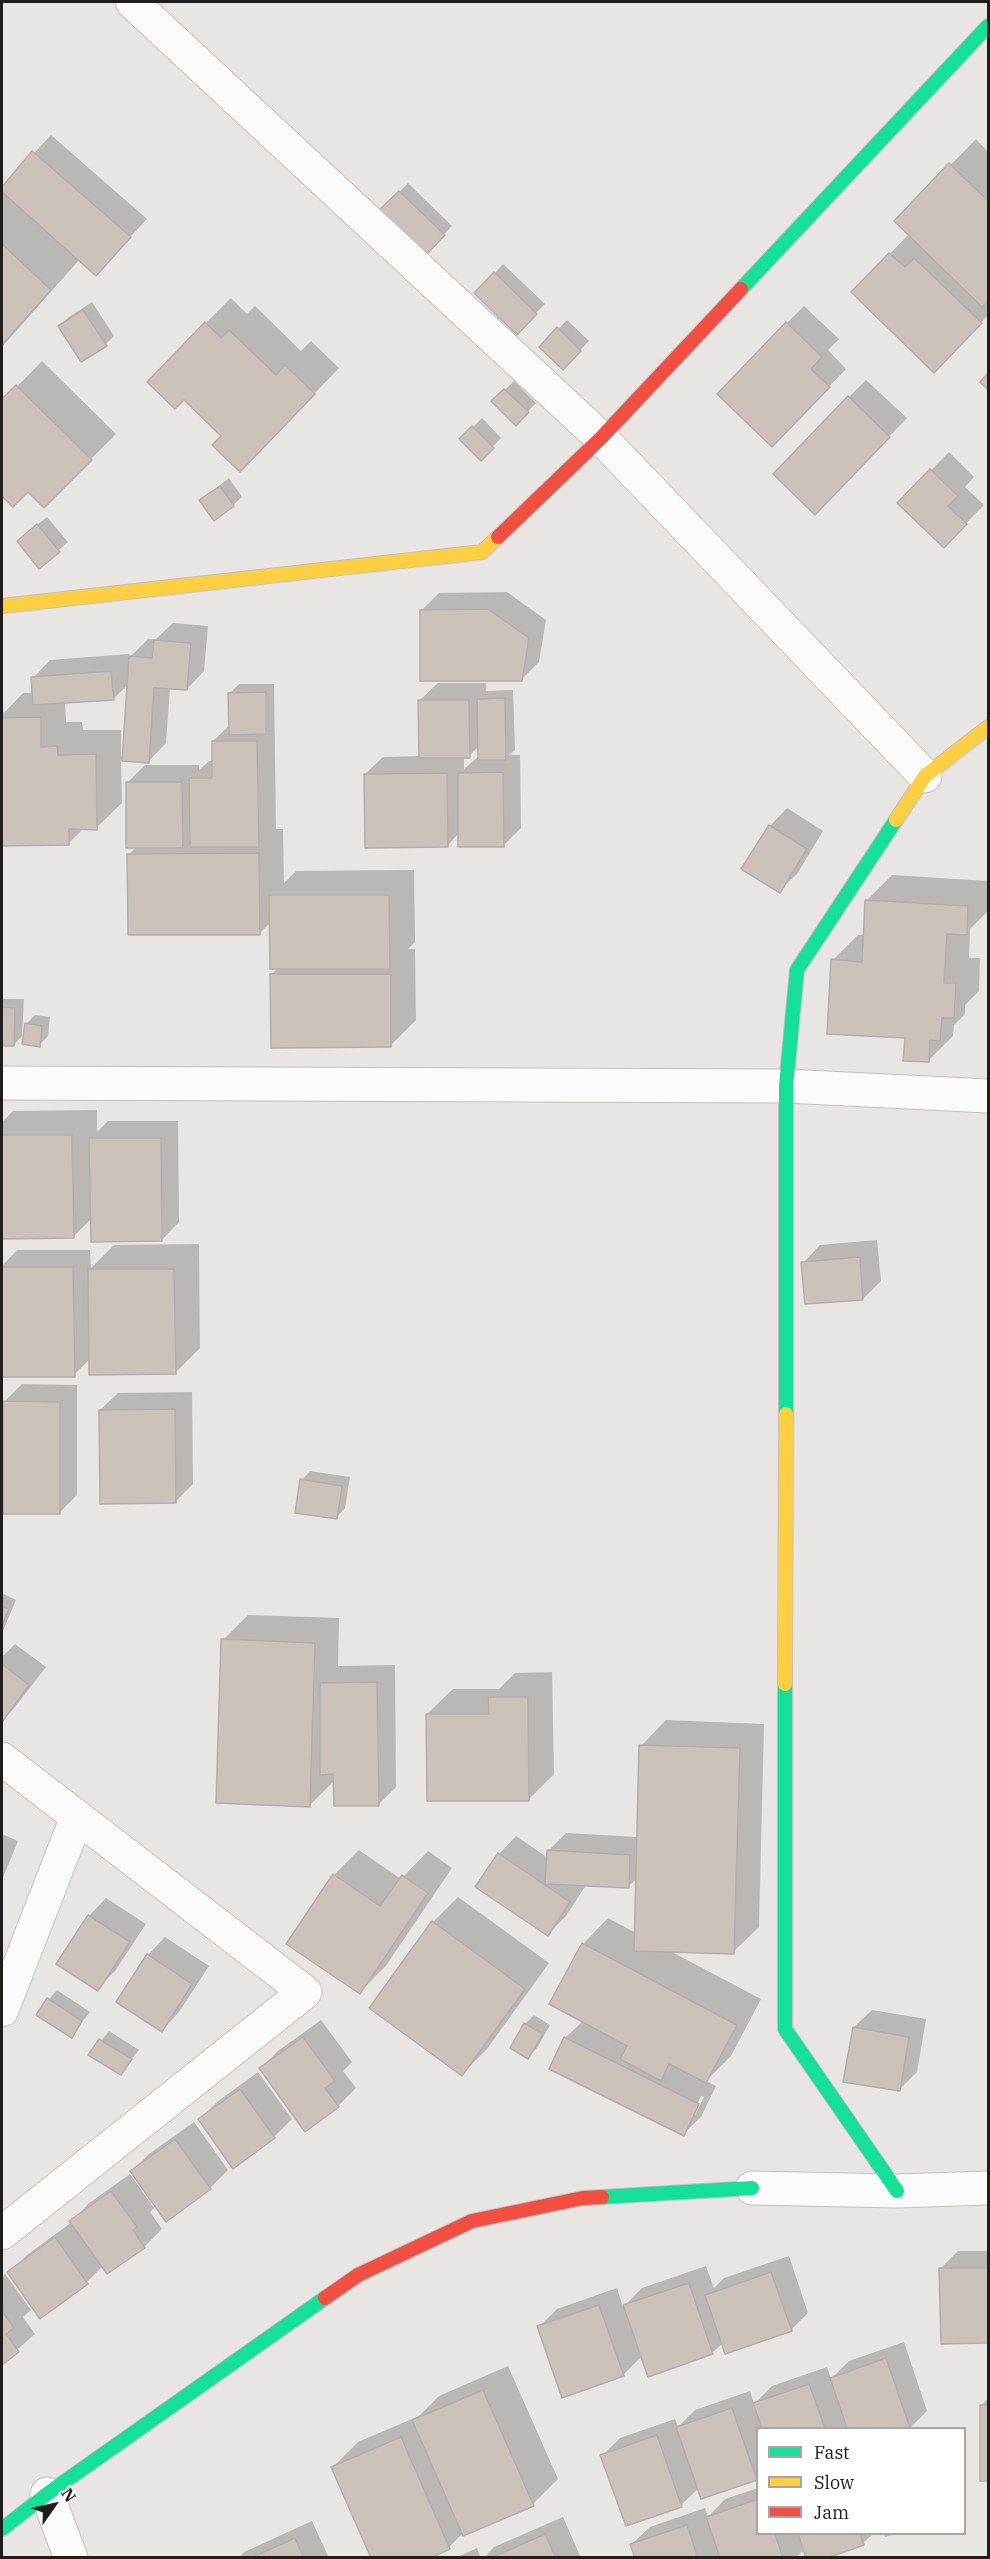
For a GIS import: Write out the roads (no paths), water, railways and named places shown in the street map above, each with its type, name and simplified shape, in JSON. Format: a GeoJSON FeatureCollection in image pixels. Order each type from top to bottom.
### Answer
{"type":"FeatureCollection","features":[{"type":"Feature","properties":{"kind":"street"},"geometry":{"type":"LineString","coordinates":[[132,2],[601,438],[925,776]]}},
{"type":"Feature","properties":{"kind":"street"},"geometry":{"type":"LineString","coordinates":[[2,606],[482,552],[601,438],[988,26]]}},
{"type":"Feature","properties":{"kind":"street"},"geometry":{"type":"LineString","coordinates":[[897,2191],[785,2029],[786,1086],[797,970],[925,776],[988,727]]}},
{"type":"Feature","properties":{"kind":"street"},"geometry":{"type":"LineString","coordinates":[[2,1083],[786,1086],[988,1096]]}},
{"type":"Feature","properties":{"kind":"street"},"geometry":{"type":"LineString","coordinates":[[2,1759],[304,1992],[2,2233]]}},
{"type":"Feature","properties":{"kind":"street"},"geometry":{"type":"LineString","coordinates":[[2,2010],[77,1817]]}},
{"type":"Feature","properties":{"kind":"street"},"geometry":{"type":"LineString","coordinates":[[2,2529],[46,2494],[358,2275],[472,2221],[583,2198],[752,2188],[897,2191],[988,2188]]}},
{"type":"Feature","properties":{"kind":"street"},"geometry":{"type":"LineString","coordinates":[[46,2494],[71,2558]]}}]}
